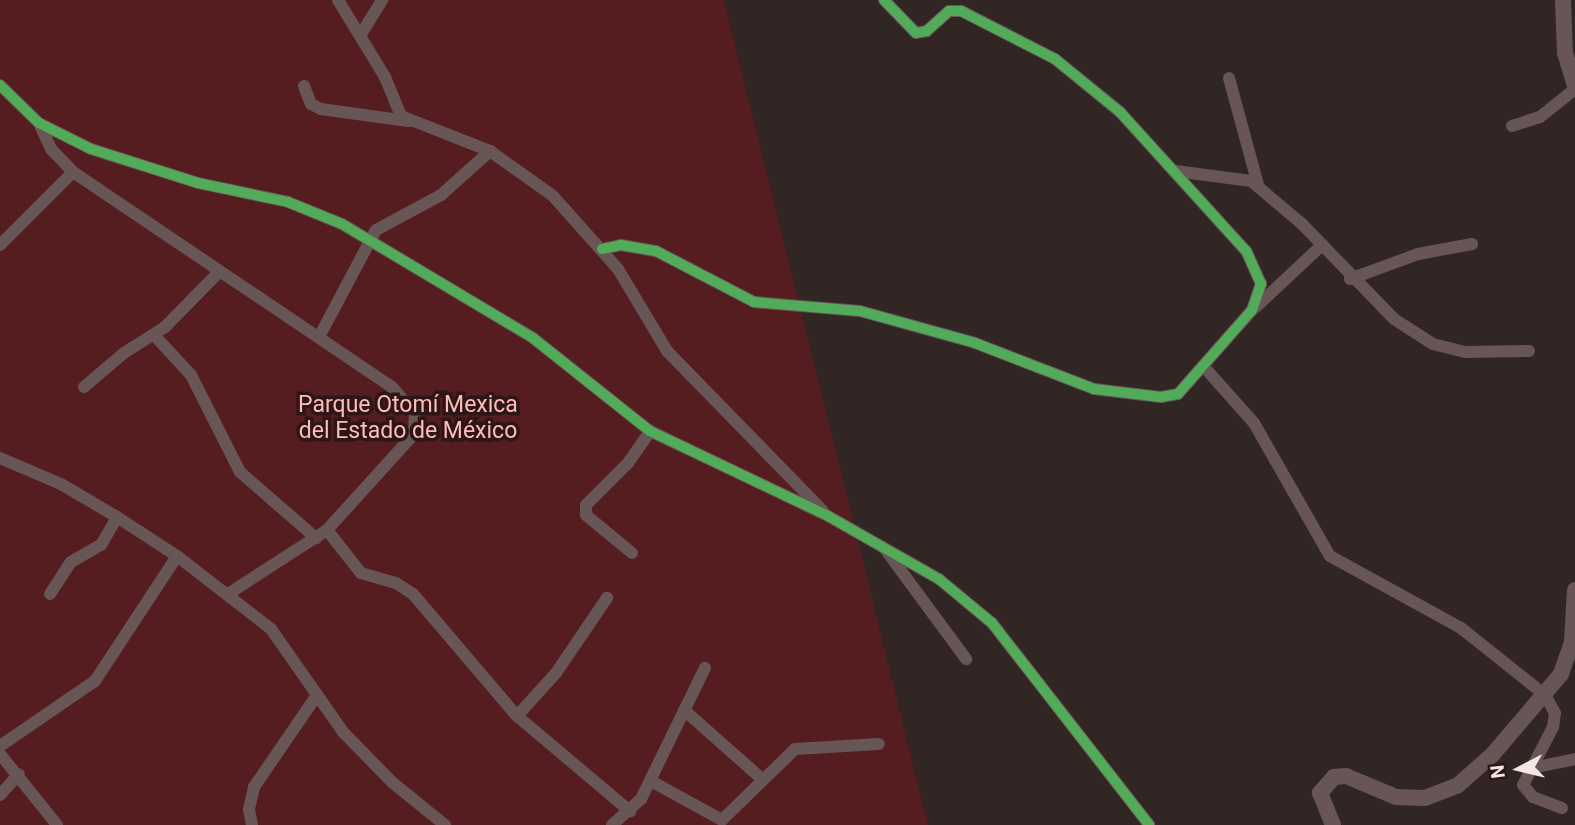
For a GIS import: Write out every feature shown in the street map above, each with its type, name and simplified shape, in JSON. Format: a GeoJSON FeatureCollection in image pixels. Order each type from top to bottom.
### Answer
{"type":"FeatureCollection","features":[{"type":"Feature","properties":{"kind":"street"},"geometry":{"type":"LineString","coordinates":[[338,0],[361,34],[397,109],[408,121]]}},
{"type":"Feature","properties":{"kind":"street"},"geometry":{"type":"LineString","coordinates":[[361,34],[382,0]]}},
{"type":"Feature","properties":{"kind":"street"},"geometry":{"type":"LineString","coordinates":[[884,0],[916,33],[955,11],[1035,47],[1121,112],[1253,261],[1261,284],[1252,310]]}},
{"type":"Feature","properties":{"kind":"street"},"geometry":{"type":"LineString","coordinates":[[1512,126],[1539,117],[1575,88],[1568,70],[1569,28],[1563,0]]}},
{"type":"Feature","properties":{"kind":"street"},"geometry":{"type":"LineString","coordinates":[[1229,78],[1258,186]]}},
{"type":"Feature","properties":{"kind":"street"},"geometry":{"type":"LineString","coordinates":[[0,85],[39,123],[51,149],[73,172],[218,273],[319,337],[391,387],[418,421],[394,459],[322,534],[228,594]]}},
{"type":"Feature","properties":{"kind":"street"},"geometry":{"type":"LineString","coordinates":[[304,86],[311,104],[321,109],[408,121],[490,151],[534,179],[602,248],[667,351],[828,516]]}},
{"type":"Feature","properties":{"kind":"street"},"geometry":{"type":"LineString","coordinates":[[39,123],[125,160],[316,212],[533,338],[650,431],[828,516],[939,579],[992,623],[1149,825]]}},
{"type":"Feature","properties":{"kind":"street"},"geometry":{"type":"LineString","coordinates":[[319,337],[368,240],[385,222],[441,195],[490,151]]}},
{"type":"Feature","properties":{"kind":"street"},"geometry":{"type":"LineString","coordinates":[[1175,170],[1244,178],[1258,186],[1322,245],[1350,279],[1394,319],[1448,351],[1529,351]]}},
{"type":"Feature","properties":{"kind":"street"},"geometry":{"type":"LineString","coordinates":[[0,245],[73,172]]}},
{"type":"Feature","properties":{"kind":"street"},"geometry":{"type":"LineString","coordinates":[[1350,279],[1418,254],[1472,244]]}},
{"type":"Feature","properties":{"kind":"street"},"geometry":{"type":"LineString","coordinates":[[602,248],[621,246],[656,251],[754,302],[860,311],[975,343],[1094,389],[1174,396],[1205,368],[1252,310],[1322,245]]}},
{"type":"Feature","properties":{"kind":"street"},"geometry":{"type":"LineString","coordinates":[[84,387],[130,348],[155,335],[218,273]]}},
{"type":"Feature","properties":{"kind":"street"},"geometry":{"type":"LineString","coordinates":[[155,335],[191,375],[240,472],[322,534],[361,573],[404,587],[425,605],[517,716],[630,811]]}},
{"type":"Feature","properties":{"kind":"street"},"geometry":{"type":"LineString","coordinates":[[1205,368],[1254,423],[1331,556],[1461,628],[1545,695],[1555,719],[1525,789],[1562,808]]}},
{"type":"Feature","properties":{"kind":"street"},"geometry":{"type":"LineString","coordinates":[[632,553],[586,515],[586,505],[628,463],[650,431]]}},
{"type":"Feature","properties":{"kind":"street"},"geometry":{"type":"LineString","coordinates":[[0,458],[61,484],[117,517],[177,556],[271,629],[343,732],[393,783],[445,825]]}},
{"type":"Feature","properties":{"kind":"street"},"geometry":{"type":"LineString","coordinates":[[50,594],[71,562],[101,545],[117,517]]}},
{"type":"Feature","properties":{"kind":"street"},"geometry":{"type":"LineString","coordinates":[[882,545],[966,659]]}},
{"type":"Feature","properties":{"kind":"street"},"geometry":{"type":"LineString","coordinates":[[0,747],[95,681],[177,556]]}},
{"type":"Feature","properties":{"kind":"street"},"geometry":{"type":"LineString","coordinates":[[1333,825],[1320,799],[1321,788],[1328,779],[1346,776],[1409,799],[1442,795],[1493,754],[1545,695],[1570,654],[1575,590]]}},
{"type":"Feature","properties":{"kind":"street"},"geometry":{"type":"LineString","coordinates":[[517,716],[556,673],[607,598]]}},
{"type":"Feature","properties":{"kind":"street"},"geometry":{"type":"LineString","coordinates":[[612,825],[630,811],[651,781],[705,668]]}},
{"type":"Feature","properties":{"kind":"street"},"geometry":{"type":"LineString","coordinates":[[252,825],[249,809],[254,787],[317,695]]}},
{"type":"Feature","properties":{"kind":"street"},"geometry":{"type":"LineString","coordinates":[[684,710],[762,779]]}},
{"type":"Feature","properties":{"kind":"street"},"geometry":{"type":"LineString","coordinates":[[651,781],[722,820],[732,815],[762,779],[795,749],[879,744]]}},
{"type":"Feature","properties":{"kind":"street"},"geometry":{"type":"LineString","coordinates":[[0,754],[19,774],[57,825]]}},
{"type":"Feature","properties":{"kind":"street"},"geometry":{"type":"LineString","coordinates":[[1532,768],[1575,759]]}},
{"type":"Feature","properties":{"kind":"street"},"geometry":{"type":"LineString","coordinates":[[0,795],[19,774]]}},
{"type":"Feature","properties":{"kind":"green space","name":"Parque Otomí Mexica del Estado de México"},"geometry":{"type":"Polygon","coordinates":[[[0,0],[724,0],[928,825],[0,825],[0,0]]]}},
{"type":"Feature","properties":{"kind":"cycle path"},"geometry":{"type":"LineString","coordinates":[[602,249],[621,245],[656,251],[754,302],[860,311],[975,343],[1094,389],[1161,397],[1178,394],[1252,310],[1261,284],[1246,251],[1120,112],[1055,59],[961,11],[949,11],[927,31],[916,33],[884,0]]}},
{"type":"Feature","properties":{"kind":"cycle path"},"geometry":{"type":"LineString","coordinates":[[0,85],[39,123],[91,149],[198,183],[288,202],[342,224],[533,338],[650,431],[828,516],[939,579],[992,623],[1149,825]]}}]}
